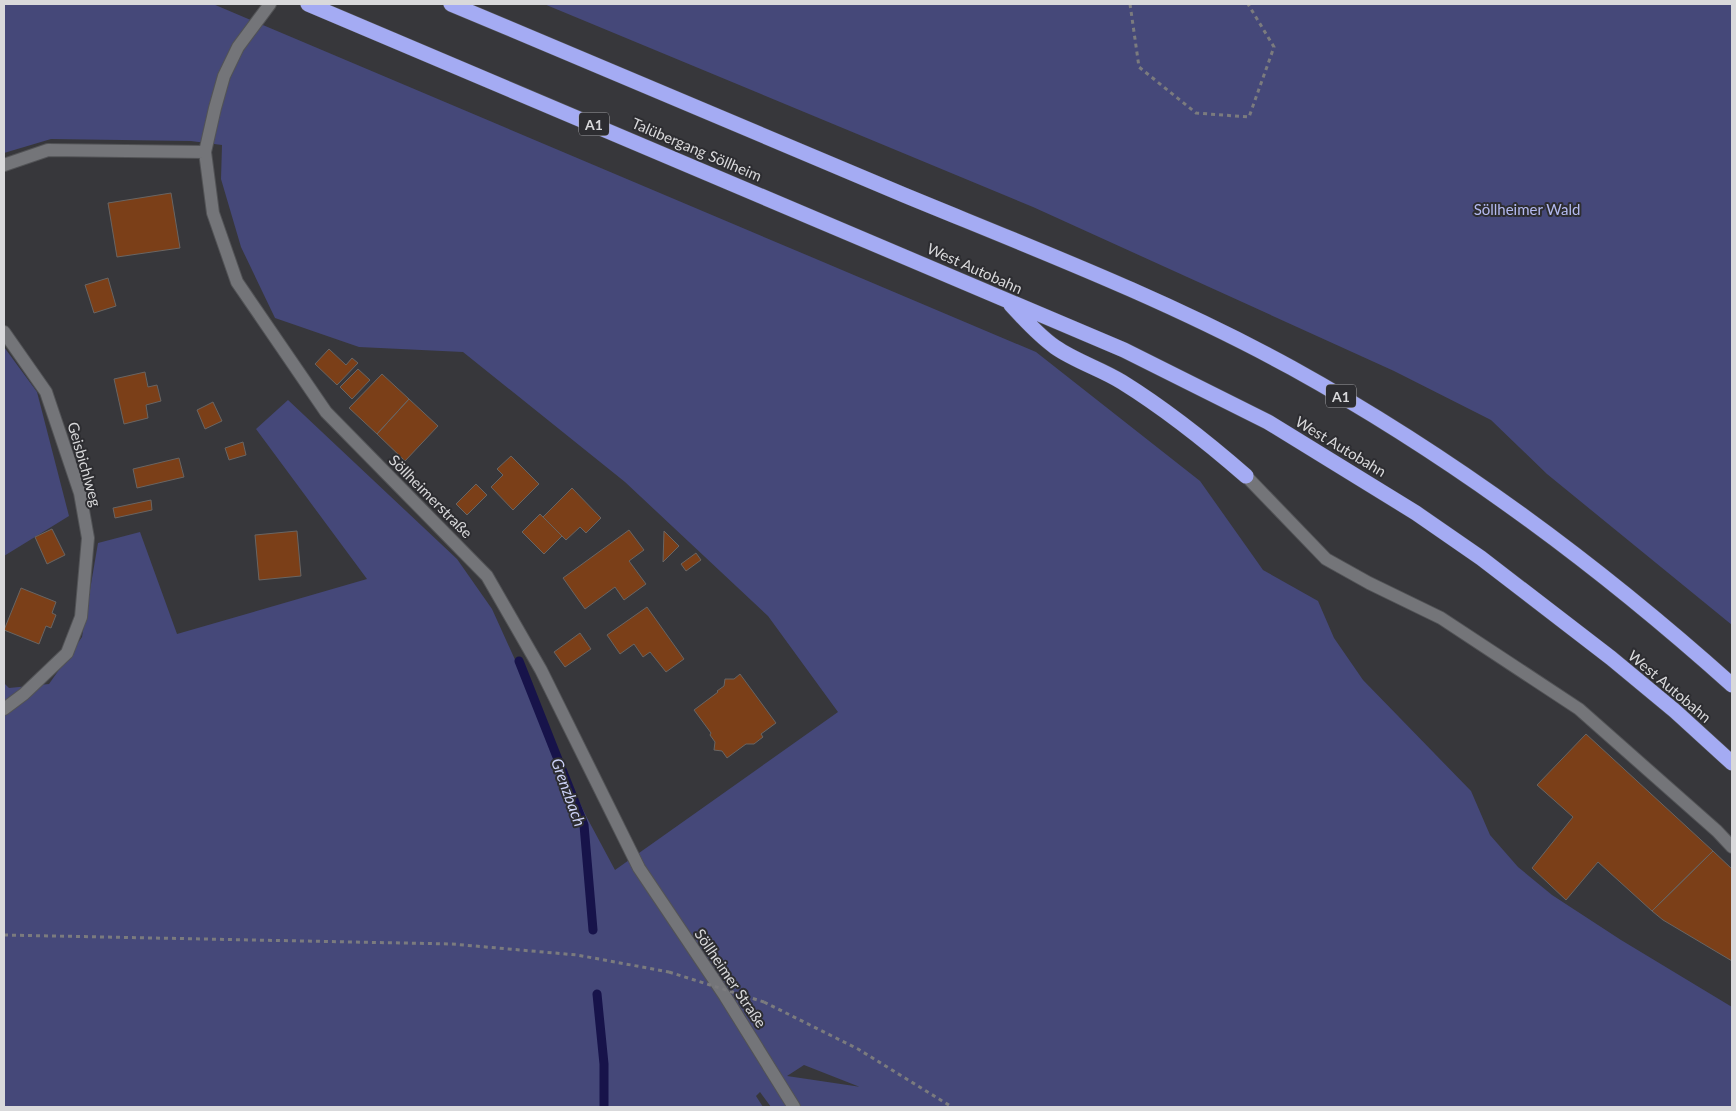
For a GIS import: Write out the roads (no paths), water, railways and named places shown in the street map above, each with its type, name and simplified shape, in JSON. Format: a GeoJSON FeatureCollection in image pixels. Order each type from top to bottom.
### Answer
{"type":"FeatureCollection","features":[{"type":"Feature","properties":{"kind":"highway","name":"Talübergang Söllheim"},"geometry":{"type":"LineString","coordinates":[[308,4],[879,245]]}},
{"type":"Feature","properties":{"kind":"highway","name":"A1"},"geometry":{"type":"LineString","coordinates":[[451,4],[1065,261],[1134,291],[1290,367],[1362,408],[1445,461],[1560,542],[1688,646],[1732,685]]}},
{"type":"Feature","properties":{"kind":"highway","name":"West Autobahn"},"geometry":{"type":"LineString","coordinates":[[879,245],[1124,350],[1252,414],[1349,471],[1416,513],[1481,558],[1611,658],[1675,711],[1732,763]]}},
{"type":"Feature","properties":{"kind":"highway"},"geometry":{"type":"LineString","coordinates":[[1009,302],[1030,326],[1056,348],[1120,381],[1160,406],[1195,432],[1246,476]]}},
{"type":"Feature","properties":{"kind":"street"},"geometry":{"type":"LineString","coordinates":[[4,165],[48,150],[205,152],[224,76],[238,47],[270,4]]}},
{"type":"Feature","properties":{"kind":"street","name":"Söllheimerstraße"},"geometry":{"type":"LineString","coordinates":[[205,152],[213,213],[237,282],[326,412],[487,576],[541,670],[638,868]]}},
{"type":"Feature","properties":{"kind":"street","name":"Geisbichlweg"},"geometry":{"type":"LineString","coordinates":[[4,332],[46,392],[80,493],[88,538],[81,617],[66,653],[24,694],[4,709]]}},
{"type":"Feature","properties":{"kind":"street"},"geometry":{"type":"LineString","coordinates":[[1246,476],[1326,559],[1369,583],[1440,618],[1579,709],[1717,831],[1732,847]]}},
{"type":"Feature","properties":{"kind":"street","name":"Söllheimer Straße"},"geometry":{"type":"LineString","coordinates":[[638,868],[725,996],[794,1107]]}},
{"type":"Feature","properties":{"kind":"waterway","name":"Grenzbach"},"geometry":{"type":"LineString","coordinates":[[519,661],[584,825],[593,930]]}},
{"type":"Feature","properties":{"kind":"waterway","name":"Grenzbach"},"geometry":{"type":"LineString","coordinates":[[597,994],[604,1064],[604,1107]]}},
{"type":"Feature","properties":{"kind":"park label","name":"Söllheimer Wald"},"geometry":{"type":"Point","coordinates":[1527,209]}}]}
